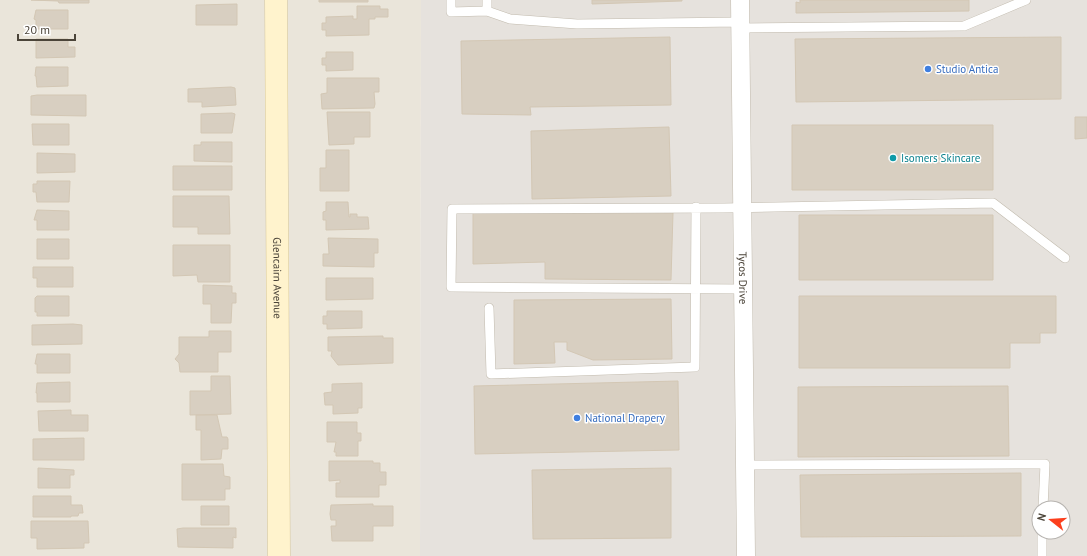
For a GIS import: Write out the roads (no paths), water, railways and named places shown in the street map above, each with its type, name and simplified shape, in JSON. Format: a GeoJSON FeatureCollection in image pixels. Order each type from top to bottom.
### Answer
{"type":"FeatureCollection","features":[{"type":"Feature","properties":{"kind":"street","name":"Glencairn Avenue"},"geometry":{"type":"LineString","coordinates":[[276,0],[279,556]]}},
{"type":"Feature","properties":{"kind":"street","name":"Tycos Drive"},"geometry":{"type":"LineString","coordinates":[[740,0],[746,556]]}},
{"type":"Feature","properties":{"kind":"lane"},"geometry":{"type":"LineString","coordinates":[[451,0],[451,12],[487,11],[510,19],[577,24],[964,26],[1026,0]]}},
{"type":"Feature","properties":{"kind":"lane"},"geometry":{"type":"LineString","coordinates":[[487,0],[487,11]]}},
{"type":"Feature","properties":{"kind":"lane"},"geometry":{"type":"LineString","coordinates":[[743,289],[451,287],[452,209],[743,207],[993,203],[1065,258]]}},
{"type":"Feature","properties":{"kind":"lane"},"geometry":{"type":"LineString","coordinates":[[488,308],[491,374],[696,367],[696,207]]}},
{"type":"Feature","properties":{"kind":"lane"},"geometry":{"type":"LineString","coordinates":[[746,465],[1045,464],[1043,500]]}},
{"type":"Feature","properties":{"kind":"lane"},"geometry":{"type":"LineString","coordinates":[[1042,540],[1042,556]]}},
{"type":"Feature","properties":{"kind":"place","name":"Studio Antica"},"geometry":{"type":"Point","coordinates":[928,69]}},
{"type":"Feature","properties":{"kind":"place","name":"Isomers Skincare"},"geometry":{"type":"Point","coordinates":[893,158]}},
{"type":"Feature","properties":{"kind":"place","name":"National Drapery"},"geometry":{"type":"Point","coordinates":[577,418]}}]}
